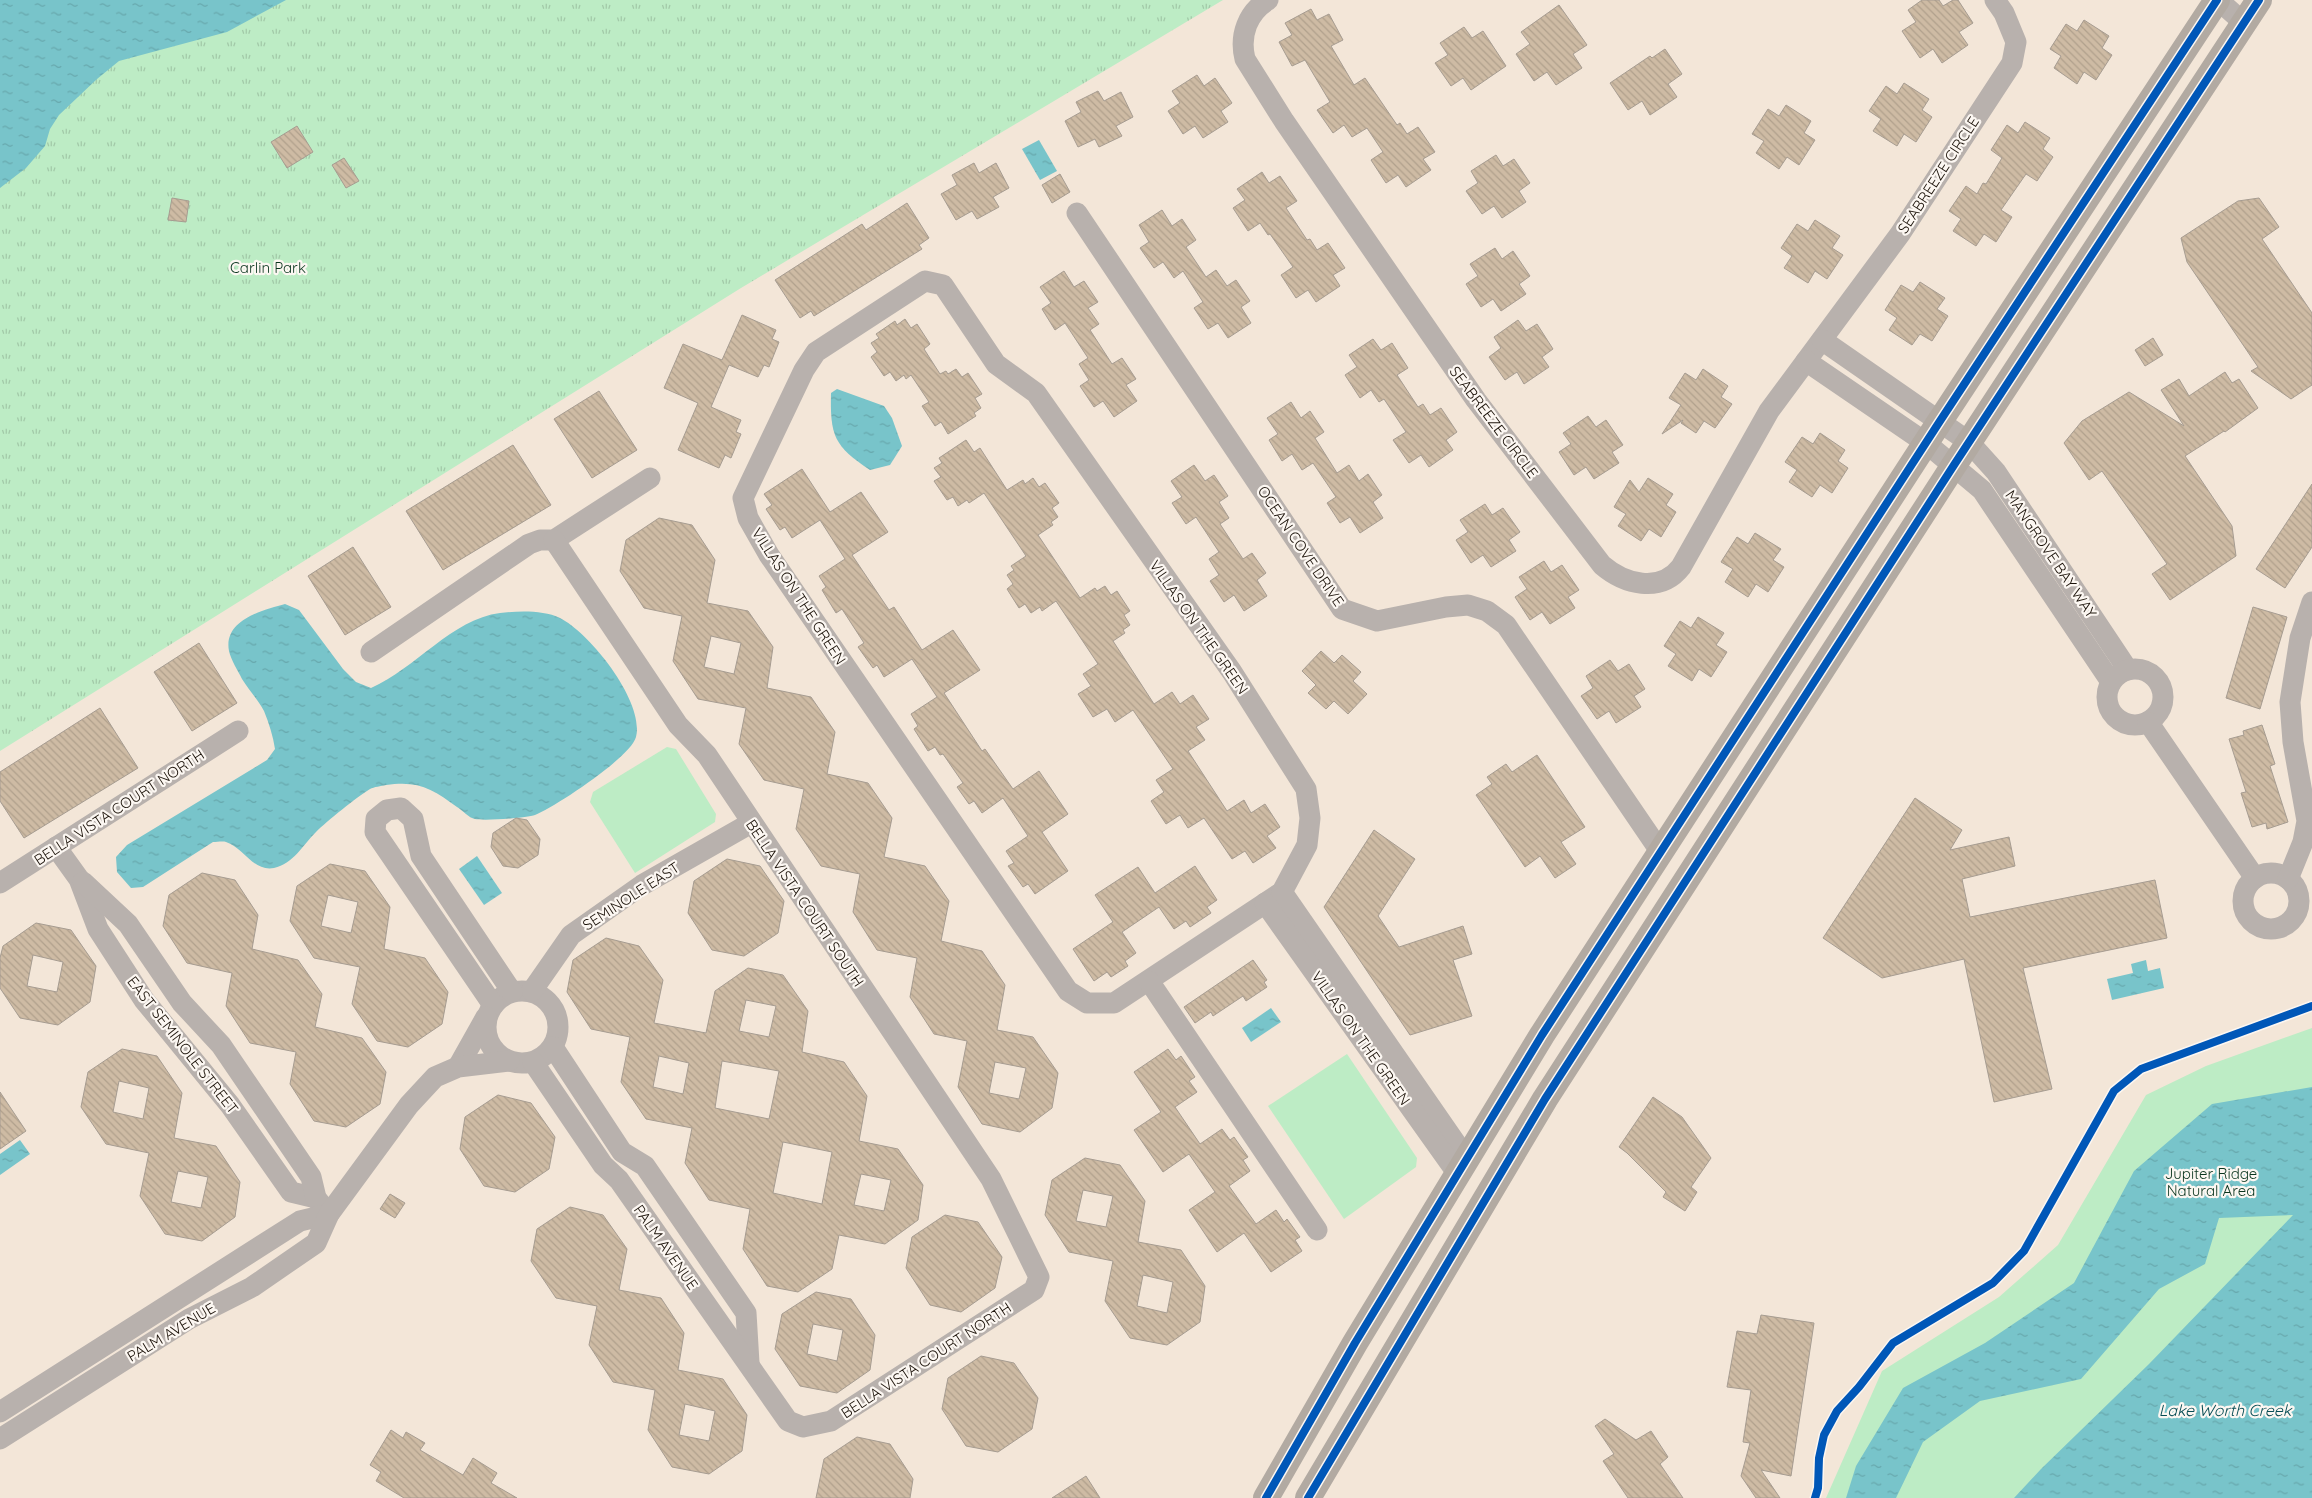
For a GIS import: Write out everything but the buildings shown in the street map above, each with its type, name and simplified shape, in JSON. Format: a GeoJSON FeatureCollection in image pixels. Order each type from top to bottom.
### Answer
{"type":"FeatureCollection","features":[{"type":"Feature","properties":{"kind":"main road"},"geometry":{"type":"LineString","coordinates":[[1266,1498],[1462,1165],[1542,1034],[1940,421],[2217,0]]}},
{"type":"Feature","properties":{"kind":"main road"},"geometry":{"type":"LineString","coordinates":[[1308,1498],[1545,1099],[1969,442],[2259,0]]}},
{"type":"Feature","properties":{"kind":"main road"},"geometry":{"type":"LineString","coordinates":[[1683,886],[1689,840],[1785,688],[1820,607]]}},
{"type":"Feature","properties":{"kind":"main road"},"geometry":{"type":"LineString","coordinates":[[1416,1314],[1425,1275],[1550,1060],[1548,1047],[1542,1034]]}},
{"type":"Feature","properties":{"kind":"street","name":"SEABREEZE CIRCLE"},"geometry":{"type":"LineString","coordinates":[[1268,0],[1257,8],[1248,21],[1242,42],[1245,59],[1284,121],[1476,400],[1602,565],[1616,576],[1632,583],[1650,583],[1665,580],[1677,572],[1769,411],[1900,234],[2012,63],[2016,42],[2004,13],[1995,0]]}},
{"type":"Feature","properties":{"kind":"street"},"geometry":{"type":"LineString","coordinates":[[2217,0],[2244,23]]}},
{"type":"Feature","properties":{"kind":"street","name":"OCEAN COVE DRIVE"},"geometry":{"type":"LineString","coordinates":[[1077,213],[1342,609],[1377,621],[1446,607],[1468,605],[1487,611],[1506,625],[1660,851]]}},
{"type":"Feature","properties":{"kind":"street","name":"VILLAS ON THE GREEN"},"geometry":{"type":"LineString","coordinates":[[925,281],[942,285],[996,364],[1036,392],[1232,672],[1306,789],[1310,818],[1307,845],[1273,898],[1114,1003],[1086,1003],[1068,991],[769,555],[748,518],[743,498],[804,370],[816,352],[925,281]]}},
{"type":"Feature","properties":{"kind":"street"},"geometry":{"type":"LineString","coordinates":[[1822,340],[1969,442]]}},
{"type":"Feature","properties":{"kind":"street"},"geometry":{"type":"LineString","coordinates":[[1806,361],[1926,443],[1954,466]]}},
{"type":"Feature","properties":{"kind":"street"},"geometry":{"type":"LineString","coordinates":[[1852,392],[1865,370]]}},
{"type":"Feature","properties":{"kind":"street","name":"MANGROVE BAY WAY"},"geometry":{"type":"LineString","coordinates":[[1969,442],[1996,472],[2120,676]]}},
{"type":"Feature","properties":{"kind":"street","name":"MANGROVE BAY WAY"},"geometry":{"type":"LineString","coordinates":[[1954,466],[1982,490],[2120,676]]}},
{"type":"Feature","properties":{"kind":"street"},"geometry":{"type":"LineString","coordinates":[[371,652],[529,544],[540,540],[554,540],[650,478]]}},
{"type":"Feature","properties":{"kind":"street","name":"BELLA VISTA COURT SOUTH"},"geometry":{"type":"LineString","coordinates":[[554,540],[678,725],[707,754],[751,823],[991,1179],[1039,1277]]}},
{"type":"Feature","properties":{"kind":"street"},"geometry":{"type":"LineString","coordinates":[[2288,879],[2303,842],[2307,821],[2293,742],[2290,702],[2300,638],[2312,602]]}},
{"type":"Feature","properties":{"kind":"street"},"geometry":{"type":"LineString","coordinates":[[2138,670],[2148,673],[2160,686],[2162,702],[2155,717],[2148,722],[2132,726],[2117,720],[2110,712],[2107,692],[2120,676],[2138,670]]}},
{"type":"Feature","properties":{"kind":"street"},"geometry":{"type":"LineString","coordinates":[[2148,722],[2255,878]]}},
{"type":"Feature","properties":{"kind":"street","name":"BELLA VISTA COURT NORTH"},"geometry":{"type":"LineString","coordinates":[[0,883],[238,731]]}},
{"type":"Feature","properties":{"kind":"street"},"geometry":{"type":"LineString","coordinates":[[458,1067],[490,1010],[501,997],[522,992],[546,1000],[557,1014],[559,1025],[558,1037],[553,1047],[544,1056],[533,1062],[521,1064],[509,1061],[492,1048],[486,1026],[490,1010],[432,916],[375,832],[376,819],[387,810],[401,808],[413,818],[422,856],[453,902],[522,992]]}},
{"type":"Feature","properties":{"kind":"street","name":"SEMINOLE EAST"},"geometry":{"type":"LineString","coordinates":[[522,992],[571,935],[642,885],[751,823]]}},
{"type":"Feature","properties":{"kind":"street","name":"EAST SEMINOLE STREET"},"geometry":{"type":"LineString","coordinates":[[56,847],[79,879],[98,929],[144,1000],[230,1105],[291,1192],[322,1206]]}},
{"type":"Feature","properties":{"kind":"street"},"geometry":{"type":"LineString","coordinates":[[2269,873],[2279,874],[2288,879],[2296,889],[2298,897],[2296,914],[2284,925],[2269,929],[2254,923],[2247,915],[2243,905],[2244,895],[2247,885],[2255,878],[2269,873]]}},
{"type":"Feature","properties":{"kind":"street"},"geometry":{"type":"LineString","coordinates":[[79,879],[128,924],[182,1003],[221,1045],[311,1176],[322,1206]]}},
{"type":"Feature","properties":{"kind":"street","name":"VILLAS ON THE GREEN"},"geometry":{"type":"LineString","coordinates":[[1273,898],[1462,1165]]}},
{"type":"Feature","properties":{"kind":"street"},"geometry":{"type":"LineString","coordinates":[[432,916],[453,902]]}},
{"type":"Feature","properties":{"kind":"street"},"geometry":{"type":"LineString","coordinates":[[1149,981],[1317,1230]]}},
{"type":"Feature","properties":{"kind":"street"},"geometry":{"type":"LineString","coordinates":[[553,1047],[622,1152],[644,1166],[746,1312],[749,1363]]}},
{"type":"Feature","properties":{"kind":"street","name":"PALM AVENUE"},"geometry":{"type":"LineString","coordinates":[[0,1412],[322,1206],[435,1077],[458,1067],[509,1061]]}},
{"type":"Feature","properties":{"kind":"street","name":"PALM AVENUE"},"geometry":{"type":"LineString","coordinates":[[533,1062],[603,1165],[619,1180],[788,1421],[803,1427]]}},
{"type":"Feature","properties":{"kind":"street","name":"PALM AVENUE"},"geometry":{"type":"LineString","coordinates":[[0,1439],[189,1319],[260,1281],[316,1243],[322,1206]]}},
{"type":"Feature","properties":{"kind":"street"},"geometry":{"type":"LineString","coordinates":[[671,1255],[696,1240]]}},
{"type":"Feature","properties":{"kind":"street","name":"BELLA VISTA COURT NORTH"},"geometry":{"type":"LineString","coordinates":[[803,1427],[831,1421],[1034,1290],[1039,1277]]}},
{"type":"Feature","properties":{"kind":"green space","name":"Carlin Park"},"geometry":{"type":"Polygon","coordinates":[[[0,0],[1223,0],[741,288],[0,751],[0,0]]]}},
{"type":"Feature","properties":{"kind":"green space"},"geometry":{"type":"Polygon","coordinates":[[[667,747],[676,749],[716,814],[715,822],[635,873],[590,802],[593,792],[667,747]]]}},
{"type":"Feature","properties":{"kind":"green space","name":"Jupiter Ridge Natural Area"},"geometry":{"type":"Polygon","coordinates":[[[2312,1028],[2312,1220],[2035,1498],[1826,1498],[1882,1371],[1999,1297],[2058,1245],[2146,1095],[2206,1066],[2312,1028]]]}},
{"type":"Feature","properties":{"kind":"green space"},"geometry":{"type":"Polygon","coordinates":[[[1347,1054],[1417,1158],[1416,1167],[1344,1219],[1268,1106],[1347,1054]]]}},
{"type":"Feature","properties":{"kind":"water"},"geometry":{"type":"Polygon","coordinates":[[[0,0],[286,0],[227,32],[119,61],[59,115],[50,129],[45,146],[26,168],[0,188],[0,0]]]}},
{"type":"Feature","properties":{"kind":"water"},"geometry":{"type":"Polygon","coordinates":[[[1039,140],[1057,171],[1040,180],[1022,149],[1039,140]]]}},
{"type":"Feature","properties":{"kind":"water"},"geometry":{"type":"Polygon","coordinates":[[[837,389],[884,406],[892,418],[902,446],[890,465],[870,470],[849,454],[837,439],[833,430],[831,393],[837,389]]]}},
{"type":"Feature","properties":{"kind":"water"},"geometry":{"type":"Polygon","coordinates":[[[285,604],[299,610],[343,669],[356,682],[371,688],[387,680],[450,634],[482,617],[500,613],[523,612],[539,612],[553,615],[572,626],[586,638],[613,670],[632,706],[637,722],[636,737],[631,746],[621,756],[591,781],[535,815],[505,819],[475,819],[440,795],[424,787],[407,784],[386,785],[370,789],[350,803],[316,832],[287,863],[281,866],[267,868],[260,866],[232,845],[225,842],[213,842],[143,887],[131,888],[117,872],[116,857],[127,845],[267,760],[275,749],[264,711],[242,679],[231,658],[229,640],[232,631],[247,618],[256,613],[285,604]]]}},
{"type":"Feature","properties":{"kind":"water"},"geometry":{"type":"Polygon","coordinates":[[[477,856],[502,893],[484,905],[459,869],[477,856]]]}},
{"type":"Feature","properties":{"kind":"water"},"geometry":{"type":"Polygon","coordinates":[[[2146,960],[2148,971],[2160,968],[2164,988],[2112,1000],[2107,979],[2133,973],[2131,964],[2146,960]]]}},
{"type":"Feature","properties":{"kind":"water"},"geometry":{"type":"Polygon","coordinates":[[[1271,1008],[1281,1022],[1251,1042],[1242,1028],[1271,1008]]]}},
{"type":"Feature","properties":{"kind":"water","name":"Lake Worth Creek"},"geometry":{"type":"Polygon","coordinates":[[[2312,1087],[2312,1498],[2014,1498],[2041,1469],[2149,1364],[2293,1215],[2219,1218],[2205,1264],[2159,1289],[2081,1379],[1980,1401],[1923,1442],[1896,1498],[1846,1498],[1856,1466],[1903,1388],[1985,1343],[2074,1283],[2134,1171],[2212,1104],[2312,1087]]]}},
{"type":"Feature","properties":{"kind":"water"},"geometry":{"type":"Polygon","coordinates":[[[20,1140],[30,1154],[0,1175],[0,1154],[20,1140]]]}},
{"type":"Feature","properties":{"kind":"cycle path"},"geometry":{"type":"LineString","coordinates":[[1266,1498],[1355,1343],[1542,1035],[1940,421],[2217,0]]}},
{"type":"Feature","properties":{"kind":"cycle path"},"geometry":{"type":"LineString","coordinates":[[1308,1498],[1545,1099],[1954,465],[2259,0]]}},
{"type":"Feature","properties":{"kind":"cycle path"},"geometry":{"type":"LineString","coordinates":[[1815,1498],[1818,1488],[1819,1458],[1824,1435],[1837,1411],[1859,1387],[1893,1343],[1993,1283],[2024,1251],[2114,1091],[2141,1069],[2312,1006]]}}]}
